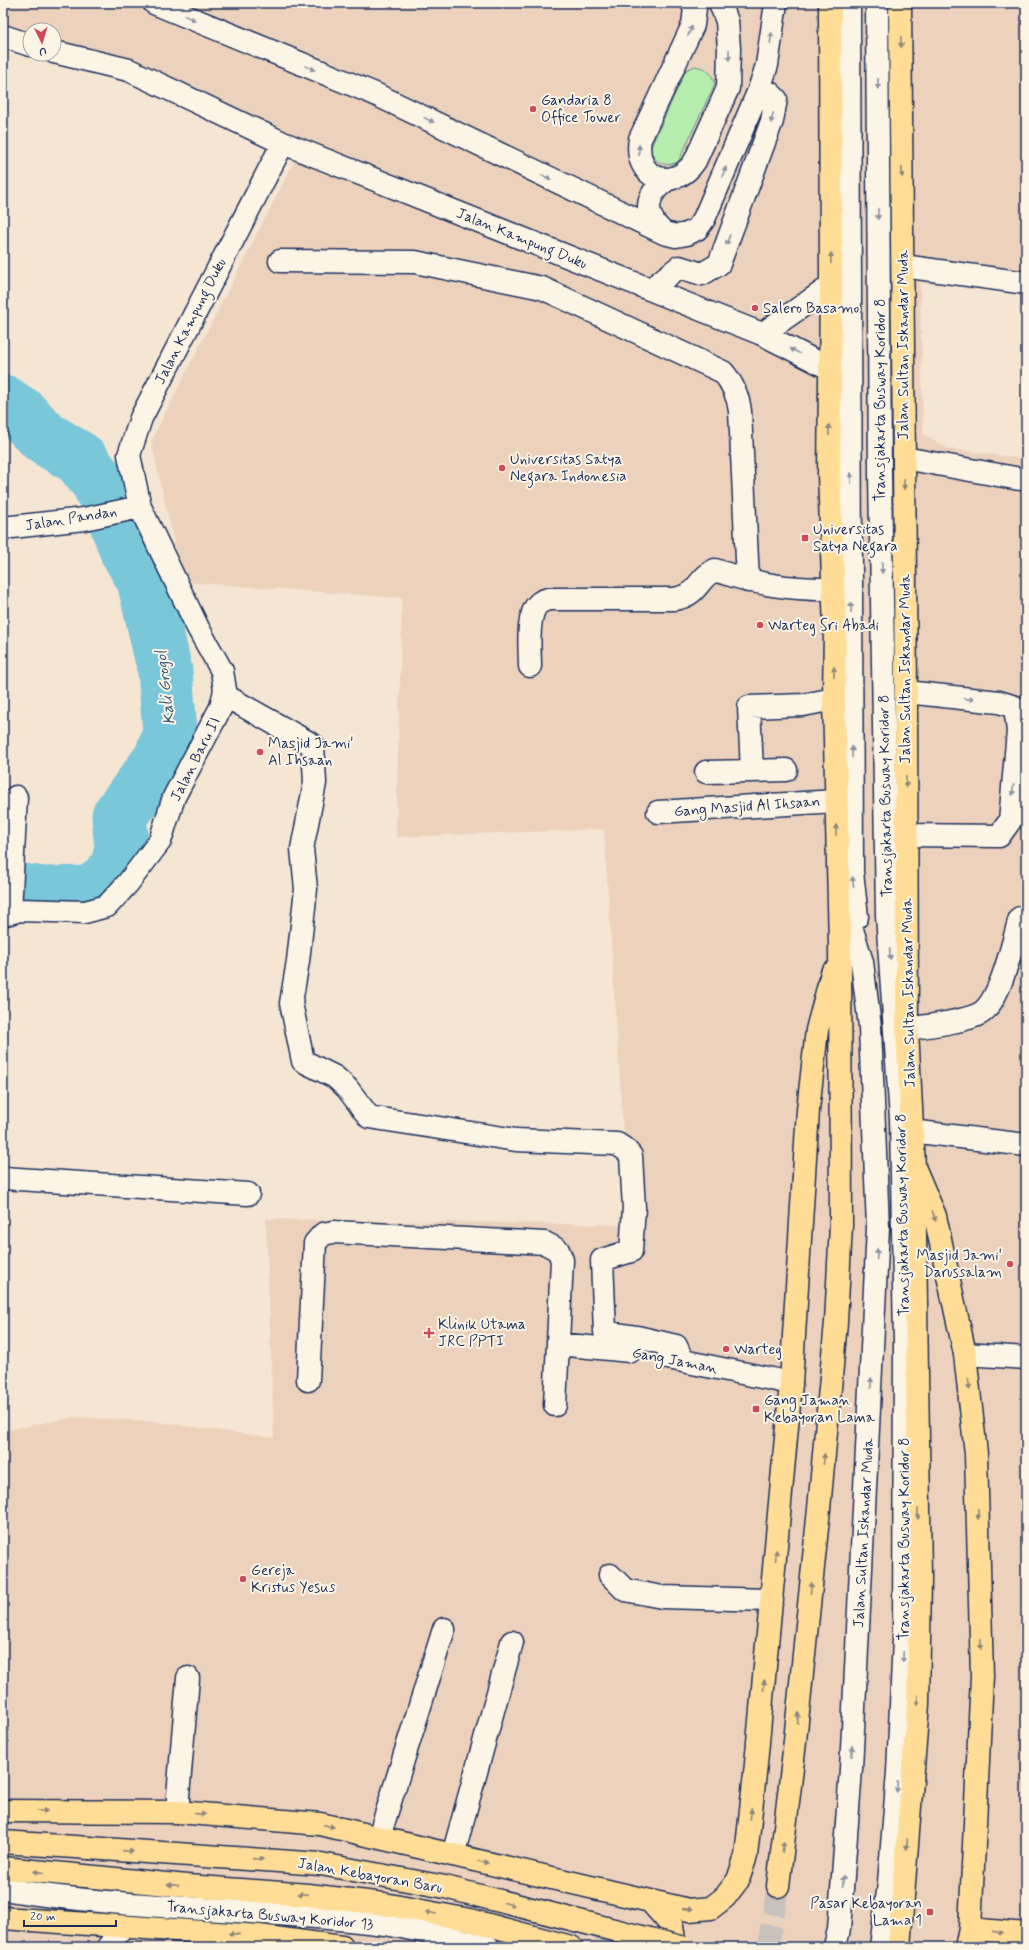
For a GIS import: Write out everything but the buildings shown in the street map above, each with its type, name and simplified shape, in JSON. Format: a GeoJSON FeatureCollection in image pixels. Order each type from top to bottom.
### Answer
{"type":"FeatureCollection","features":[{"type":"Feature","properties":{"kind":"main road","name":"Jalan Sultan Iskandar Muda"},"geometry":{"type":"LineString","coordinates":[[778,1886],[793,1760],[836,1322],[841,1225],[840,945],[837,883],[834,588],[829,474],[831,286],[830,3]]}},
{"type":"Feature","properties":{"kind":"main road","name":"Jalan Sultan Iskandar Muda"},"geometry":{"type":"LineString","coordinates":[[899,1947],[918,1696],[920,1578],[914,1167],[907,1029],[905,835],[906,692],[900,3]]}},
{"type":"Feature","properties":{"kind":"main road"},"geometry":{"type":"LineString","coordinates":[[3,1811],[178,1812],[320,1824],[689,1910],[710,1908],[725,1897],[738,1880],[746,1856],[772,1600],[791,1383],[809,1103],[817,1030],[840,945]]}},
{"type":"Feature","properties":{"kind":"main road","name":"Jalan Sultan Iskandar Muda"},"geometry":{"type":"LineString","coordinates":[[914,1167],[935,1216],[966,1354],[976,1454],[982,1676],[968,1938]]}},
{"type":"Feature","properties":{"kind":"main road","name":"Jalan Kebayoran Baru"},"geometry":{"type":"LineString","coordinates":[[3,1842],[321,1864],[445,1887],[681,1947]]}},
{"type":"Feature","properties":{"kind":"main road","name":"Jalan Kebayoran Baru"},"geometry":{"type":"LineString","coordinates":[[3,1868],[187,1886],[308,1895],[384,1904],[470,1920],[572,1947]]}},
{"type":"Feature","properties":{"kind":"main road"},"geometry":{"type":"LineString","coordinates":[[650,1901],[672,1926],[675,1947]]}},
{"type":"Feature","properties":{"kind":"main road"},"geometry":{"type":"LineString","coordinates":[[3,1918],[259,1936],[342,1947]]}},
{"type":"Feature","properties":{"kind":"main road"},"geometry":{"type":"LineString","coordinates":[[968,1938],[1026,1934]]}},
{"type":"Feature","properties":{"kind":"street"},"geometry":{"type":"LineString","coordinates":[[154,3],[374,94],[664,233],[676,236],[687,234],[697,229],[704,220],[759,90],[767,65],[776,3]]}},
{"type":"Feature","properties":{"kind":"street"},"geometry":{"type":"LineString","coordinates":[[692,3],[695,8],[693,25],[640,139],[638,150],[640,162],[647,171],[657,177],[668,179],[679,177],[689,170],[695,161],[728,88],[729,49],[727,21],[720,3]]}},
{"type":"Feature","properties":{"kind":"street","name":"Transjakarta Busway Koridor 8"},"geometry":{"type":"LineString","coordinates":[[849,3],[852,872],[862,962]]}},
{"type":"Feature","properties":{"kind":"street","name":"Transjakarta Busway Koridor 8"},"geometry":{"type":"LineString","coordinates":[[877,3],[880,466],[887,907],[901,1118],[904,1342],[904,1639],[898,1772],[889,1883],[881,1947]]}},
{"type":"Feature","properties":{"kind":"street"},"geometry":{"type":"LineString","coordinates":[[3,36],[22,42]]}},
{"type":"Feature","properties":{"kind":"street","name":"Jalan Kampung Duku"},"geometry":{"type":"LineString","coordinates":[[62,54],[129,70],[283,142],[762,334],[829,368]]}},
{"type":"Feature","properties":{"kind":"street"},"geometry":{"type":"LineString","coordinates":[[651,289],[679,267],[702,274],[719,264],[772,121],[776,99],[770,93],[759,90]]}},
{"type":"Feature","properties":{"kind":"street","name":"Jalan Kampung Duku"},"geometry":{"type":"LineString","coordinates":[[133,508],[129,455],[140,418],[283,142]]}},
{"type":"Feature","properties":{"kind":"street"},"geometry":{"type":"LineString","coordinates":[[609,207],[626,206],[634,200],[642,187],[647,171]]}},
{"type":"Feature","properties":{"kind":"street"},"geometry":{"type":"LineString","coordinates":[[664,233],[655,226],[650,216],[648,205],[652,194],[658,185],[668,179]]}},
{"type":"Feature","properties":{"kind":"street"},"geometry":{"type":"LineString","coordinates":[[280,261],[415,262],[542,288],[722,372],[738,396],[740,411],[748,581]]}},
{"type":"Feature","properties":{"kind":"street"},"geometry":{"type":"LineString","coordinates":[[903,266],[1026,283]]}},
{"type":"Feature","properties":{"kind":"street"},"geometry":{"type":"LineString","coordinates":[[762,334],[831,286]]}},
{"type":"Feature","properties":{"kind":"street"},"geometry":{"type":"LineString","coordinates":[[904,458],[1026,480]]}},
{"type":"Feature","properties":{"kind":"street","name":"Jalan Pandan"},"geometry":{"type":"LineString","coordinates":[[3,528],[84,520],[133,508]]}},
{"type":"Feature","properties":{"kind":"street","name":"Jalan Baru II"},"geometry":{"type":"LineString","coordinates":[[8,907],[20,910],[85,912],[108,906],[160,842],[174,797],[221,707],[225,690],[222,671],[133,508]]}},
{"type":"Feature","properties":{"kind":"street"},"geometry":{"type":"LineString","coordinates":[[530,666],[532,611],[539,603],[549,599],[675,599],[685,597],[694,591],[708,573],[715,570],[748,581],[803,590],[834,588]]}},
{"type":"Feature","properties":{"kind":"street"},"geometry":{"type":"LineString","coordinates":[[905,835],[999,836],[1010,821],[1018,731],[1015,707],[1000,702],[906,692]]}},
{"type":"Feature","properties":{"kind":"street"},"geometry":{"type":"LineString","coordinates":[[224,695],[313,745],[315,783],[302,849],[306,889],[298,961],[291,1003],[303,1061],[335,1077],[347,1088],[369,1117],[516,1140],[617,1144],[626,1150],[631,1156],[634,1208],[631,1251],[602,1260],[605,1332],[637,1337],[676,1346],[683,1361]]}},
{"type":"Feature","properties":{"kind":"street"},"geometry":{"type":"LineString","coordinates":[[752,771],[749,707],[803,705],[834,699]]}},
{"type":"Feature","properties":{"kind":"street"},"geometry":{"type":"LineString","coordinates":[[706,772],[786,770]]}},
{"type":"Feature","properties":{"kind":"street"},"geometry":{"type":"LineString","coordinates":[[8,907],[16,797]]}},
{"type":"Feature","properties":{"kind":"street","name":"Gang Masjid Al Ihsaan"},"geometry":{"type":"LineString","coordinates":[[658,812],[836,801]]}},
{"type":"Feature","properties":{"kind":"street","name":"Jalan Sultan Iskandar Muda"},"geometry":{"type":"LineString","coordinates":[[835,1947],[840,1929],[851,1769],[878,1228],[870,1027],[862,962],[837,883]]}},
{"type":"Feature","properties":{"kind":"street"},"geometry":{"type":"LineString","coordinates":[[907,1029],[955,1021],[981,1012],[997,993],[1020,918]]}},
{"type":"Feature","properties":{"kind":"street"},"geometry":{"type":"LineString","coordinates":[[911,1131],[1026,1145]]}},
{"type":"Feature","properties":{"kind":"street"},"geometry":{"type":"LineString","coordinates":[[3,1178],[248,1194]]}},
{"type":"Feature","properties":{"kind":"street"},"geometry":{"type":"LineString","coordinates":[[308,1380],[315,1243],[323,1234],[333,1232],[545,1243],[558,1250],[562,1260],[555,1405]]}},
{"type":"Feature","properties":{"kind":"street","name":"Gang Jaman"},"geometry":{"type":"LineString","coordinates":[[558,1344],[620,1349],[791,1383]]}},
{"type":"Feature","properties":{"kind":"street"},"geometry":{"type":"LineString","coordinates":[[966,1354],[1026,1358]]}},
{"type":"Feature","properties":{"kind":"street"},"geometry":{"type":"LineString","coordinates":[[610,1575],[625,1590],[662,1597],[772,1600]]}},
{"type":"Feature","properties":{"kind":"street"},"geometry":{"type":"LineString","coordinates":[[379,1837],[444,1629]]}},
{"type":"Feature","properties":{"kind":"street"},"geometry":{"type":"LineString","coordinates":[[453,1855],[512,1642]]}},
{"type":"Feature","properties":{"kind":"street"},"geometry":{"type":"LineString","coordinates":[[178,1812],[188,1678]]}},
{"type":"Feature","properties":{"kind":"street","name":"Transjakarta Busway Koridor 13"},"geometry":{"type":"LineString","coordinates":[[3,1889],[44,1896],[129,1904],[241,1910],[386,1924],[488,1947]]}},
{"type":"Feature","properties":{"kind":"street"},"geometry":{"type":"LineString","coordinates":[[108,1947],[123,1927]]}},
{"type":"Feature","properties":{"kind":"shaded area"},"geometry":{"type":"Polygon","coordinates":[[[3,3],[1026,3],[1026,274],[1023,291],[920,283],[923,434],[949,449],[1026,459],[1026,1947],[3,1947],[3,1431],[74,1417],[149,1421],[274,1438],[266,1219],[629,1225],[604,829],[396,837],[402,598],[183,582],[151,441],[298,154],[123,57],[62,53],[62,22],[22,22],[22,50],[3,49],[3,3]]]}},
{"type":"Feature","properties":{"kind":"green space"},"geometry":{"type":"Polygon","coordinates":[[[695,66],[708,71],[715,83],[678,162],[673,164],[661,163],[657,161],[650,149],[686,70],[695,66]]]}},
{"type":"Feature","properties":{"kind":"waterway","name":"Kali Grogol"},"geometry":{"type":"LineString","coordinates":[[3,402],[21,414],[45,438],[80,459],[98,482],[115,518],[127,551],[144,580],[165,671],[170,732],[161,759],[119,816],[122,848],[118,866],[105,882],[91,893],[43,894],[22,891],[3,893]]}},
{"type":"Feature","properties":{"kind":"tunnel"},"geometry":{"type":"LineString","coordinates":[[768,1947],[778,1886]]}},
{"type":"Feature","properties":{"kind":"place","name":"Gandaria 8 Office Tower"},"geometry":{"type":"Point","coordinates":[533,109]}},
{"type":"Feature","properties":{"kind":"place","name":"Salero Basamo"},"geometry":{"type":"Point","coordinates":[755,308]}},
{"type":"Feature","properties":{"kind":"place","name":"Universitas Satya Negara Indonesia"},"geometry":{"type":"Point","coordinates":[502,468]}},
{"type":"Feature","properties":{"kind":"place","name":"Universitas Satya Negara"},"geometry":{"type":"Point","coordinates":[805,538]}},
{"type":"Feature","properties":{"kind":"place","name":"Warteg Sri Abadi"},"geometry":{"type":"Point","coordinates":[760,625]}},
{"type":"Feature","properties":{"kind":"place","name":"Masjid Jami' Al Ihsaan"},"geometry":{"type":"Point","coordinates":[260,752]}},
{"type":"Feature","properties":{"kind":"place","name":"Masjid Jami' Darussalam"},"geometry":{"type":"Point","coordinates":[1010,1264]}},
{"type":"Feature","properties":{"kind":"place","name":"Klinik Utama JRC PPTI"},"geometry":{"type":"Point","coordinates":[429,1333]}},
{"type":"Feature","properties":{"kind":"place","name":"Warteg"},"geometry":{"type":"Point","coordinates":[726,1349]}},
{"type":"Feature","properties":{"kind":"place","name":"Gang Jaman Kebayoran Lama"},"geometry":{"type":"Point","coordinates":[756,1409]}},
{"type":"Feature","properties":{"kind":"place","name":"Gereja Kristus Yesus"},"geometry":{"type":"Point","coordinates":[243,1579]}},
{"type":"Feature","properties":{"kind":"place","name":"Pasar Kebayoran Lama 1"},"geometry":{"type":"Point","coordinates":[930,1912]}}]}
